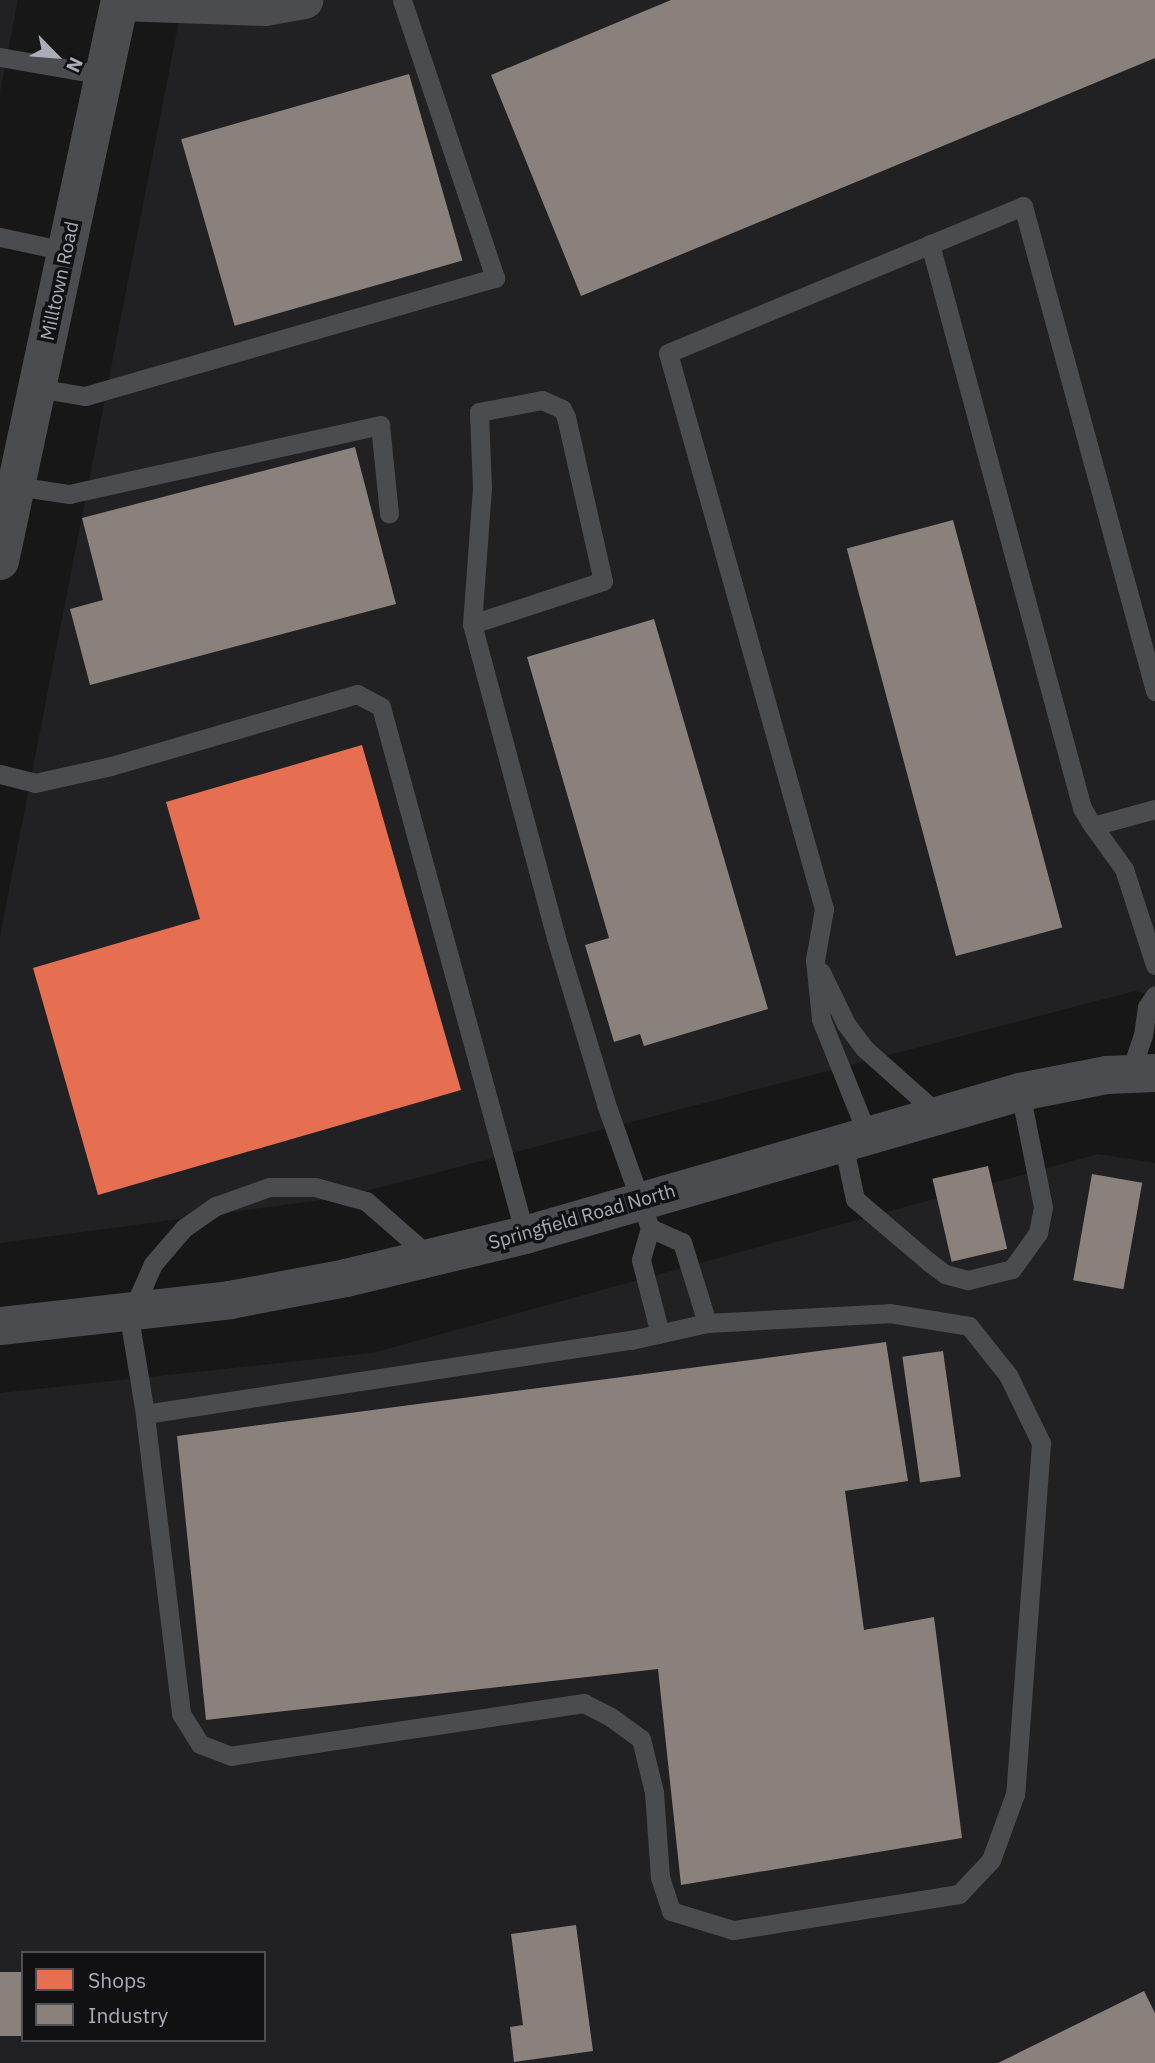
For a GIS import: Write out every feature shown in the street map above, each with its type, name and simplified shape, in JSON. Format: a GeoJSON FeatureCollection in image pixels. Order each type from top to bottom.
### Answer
{"type":"FeatureCollection","features":[{"type":"Feature","properties":{"kind":"street"},"geometry":{"type":"LineString","coordinates":[[120,1],[265,6],[304,0]]}},
{"type":"Feature","properties":{"kind":"street","name":"Milltown Road"},"geometry":{"type":"LineString","coordinates":[[0,561],[12,477],[37,388],[120,1]]}},
{"type":"Feature","properties":{"kind":"street","name":"Springfield Road North"},"geometry":{"type":"LineString","coordinates":[[0,1326],[306,1287],[525,1235],[645,1215],[855,1139],[939,1115],[1053,1084],[1142,1073]]}},
{"type":"Feature","properties":{"kind":"lane"},"geometry":{"type":"LineString","coordinates":[[37,388],[85,396],[495,278],[402,0]]}},
{"type":"Feature","properties":{"kind":"lane"},"geometry":{"type":"LineString","coordinates":[[0,57],[104,75]]}},
{"type":"Feature","properties":{"kind":"lane"},"geometry":{"type":"LineString","coordinates":[[1020,1092],[1043,1207],[1038,1233],[1012,1269],[968,1280],[945,1274],[855,1199],[855,1139],[821,1018],[815,960],[824,909],[668,353],[1023,206],[1155,691]]}},
{"type":"Feature","properties":{"kind":"lane"},"geometry":{"type":"LineString","coordinates":[[0,237],[66,251]]}},
{"type":"Feature","properties":{"kind":"lane"},"geometry":{"type":"LineString","coordinates":[[930,244],[1082,808],[1124,869],[1155,965]]}},
{"type":"Feature","properties":{"kind":"lane"},"geometry":{"type":"LineString","coordinates":[[471,624],[603,581],[566,417],[562,409],[542,400],[479,412],[482,488],[471,624],[556,938],[645,1215],[641,1260],[660,1334]]}},
{"type":"Feature","properties":{"kind":"lane"},"geometry":{"type":"LineString","coordinates":[[12,477],[69,494],[380,425],[390,514]]}},
{"type":"Feature","properties":{"kind":"lane"},"geometry":{"type":"LineString","coordinates":[[0,774],[35,783],[111,766],[357,694],[381,707],[525,1235]]}},
{"type":"Feature","properties":{"kind":"lane"},"geometry":{"type":"LineString","coordinates":[[1093,826],[1155,809]]}},
{"type":"Feature","properties":{"kind":"lane"},"geometry":{"type":"LineString","coordinates":[[815,960],[846,1024],[865,1049],[939,1115]]}},
{"type":"Feature","properties":{"kind":"lane"},"geometry":{"type":"LineString","coordinates":[[1142,1073],[1147,1007],[1155,995]]}},
{"type":"Feature","properties":{"kind":"lane"},"geometry":{"type":"LineString","coordinates":[[145,1414],[631,1340],[707,1323],[889,1313],[968,1326],[1008,1375],[1041,1443],[1016,1794],[991,1860],[959,1895],[733,1930],[670,1911],[660,1878],[654,1792],[641,1739],[611,1717],[584,1703],[231,1756],[200,1744],[181,1713],[130,1311],[153,1264],[184,1228],[216,1206],[269,1187],[315,1187],[366,1201],[431,1258]]}},
{"type":"Feature","properties":{"kind":"lane"},"geometry":{"type":"LineString","coordinates":[[645,1215],[682,1242],[707,1323]]}},
{"type":"Feature","properties":{"kind":"shaded area"},"geometry":{"type":"Polygon","coordinates":[[[0,0],[18,0],[0,92],[0,0]]]}},
{"type":"Feature","properties":{"kind":"shaded area"},"geometry":{"type":"Polygon","coordinates":[[[183,0],[1155,0],[1155,996],[1135,991],[343,1197],[0,1243],[0,936],[183,0]]]}},
{"type":"Feature","properties":{"kind":"shaded area"},"geometry":{"type":"Polygon","coordinates":[[[1098,1154],[1155,1163],[1155,2063],[0,2063],[0,1393],[372,1353],[1098,1154]]]}},
{"type":"Feature","properties":{"kind":"building: Shops"},"geometry":{"type":"Polygon","coordinates":[[[362,745],[461,1090],[98,1195],[33,968],[200,919],[166,802],[362,745]]]}},
{"type":"Feature","properties":{"kind":"building: Industry"},"geometry":{"type":"Polygon","coordinates":[[[671,0],[1155,0],[1155,58],[581,296],[491,75],[671,0]]]}},
{"type":"Feature","properties":{"kind":"building: Industry"},"geometry":{"type":"Polygon","coordinates":[[[409,74],[462,260],[235,326],[181,139],[409,74]]]}},
{"type":"Feature","properties":{"kind":"building: Industry"},"geometry":{"type":"Polygon","coordinates":[[[355,447],[396,604],[90,685],[70,609],[103,600],[82,518],[355,447]]]}},
{"type":"Feature","properties":{"kind":"building: Industry"},"geometry":{"type":"Polygon","coordinates":[[[953,520],[1062,928],[956,956],[847,548],[953,520]]]}},
{"type":"Feature","properties":{"kind":"building: Industry"},"geometry":{"type":"Polygon","coordinates":[[[654,619],[768,1009],[644,1046],[640,1034],[614,1042],[585,945],[609,938],[527,657],[654,619]]]}},
{"type":"Feature","properties":{"kind":"building: Industry"},"geometry":{"type":"Polygon","coordinates":[[[988,1166],[1007,1249],[952,1262],[932,1179],[988,1166]]]}},
{"type":"Feature","properties":{"kind":"building: Industry"},"geometry":{"type":"Polygon","coordinates":[[[1092,1174],[1142,1183],[1123,1289],[1073,1280],[1092,1174]]]}},
{"type":"Feature","properties":{"kind":"building: Industry"},"geometry":{"type":"Polygon","coordinates":[[[886,1342],[908,1481],[845,1491],[864,1630],[934,1617],[962,1838],[681,1885],[658,1669],[206,1720],[177,1436],[886,1342]]]}},
{"type":"Feature","properties":{"kind":"building: Industry"},"geometry":{"type":"Polygon","coordinates":[[[943,1351],[961,1477],[920,1482],[902,1357],[943,1351]]]}},
{"type":"Feature","properties":{"kind":"building: Industry"},"geometry":{"type":"Polygon","coordinates":[[[576,1925],[593,2051],[514,2062],[510,2027],[523,2025],[511,1934],[576,1925]]]}},
{"type":"Feature","properties":{"kind":"building: Industry"},"geometry":{"type":"Polygon","coordinates":[[[0,1972],[21,1972],[21,2036],[0,2036],[0,1972]]]}},
{"type":"Feature","properties":{"kind":"building: Industry"},"geometry":{"type":"Polygon","coordinates":[[[1144,1991],[1155,2013],[1155,2063],[998,2063],[1144,1991]]]}}]}
